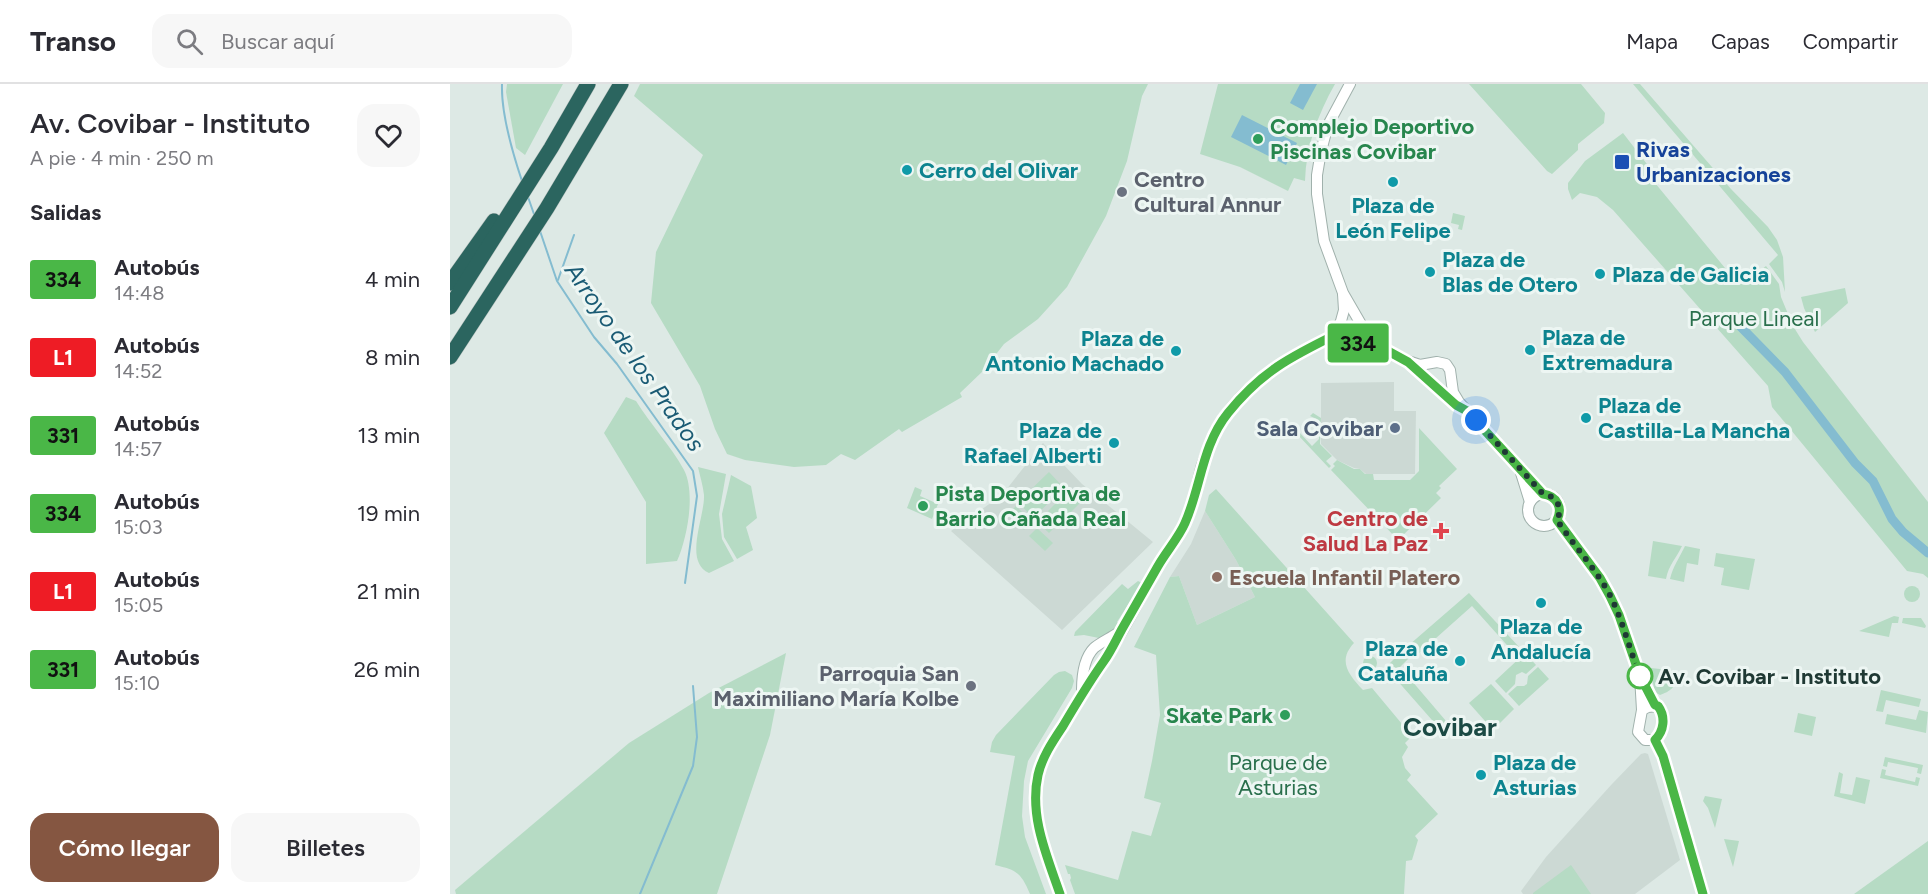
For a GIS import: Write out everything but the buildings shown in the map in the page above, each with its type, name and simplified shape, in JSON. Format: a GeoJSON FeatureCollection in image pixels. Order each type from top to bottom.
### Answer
{"type":"FeatureCollection","features":[{"type":"Feature","properties":{"kind":"highway"},"geometry":{"type":"LineString","coordinates":[[450,307],[455,284],[502,209],[551,148],[588,84]]}},
{"type":"Feature","properties":{"kind":"highway"},"geometry":{"type":"LineString","coordinates":[[450,357],[563,183],[621,84]]}},
{"type":"Feature","properties":{"kind":"street"},"geometry":{"type":"LineString","coordinates":[[1350,84],[1328,125],[1317,175],[1318,204],[1324,242],[1343,293],[1369,338],[1408,362],[1456,405],[1467,411]]}},
{"type":"Feature","properties":{"kind":"street"},"geometry":{"type":"LineString","coordinates":[[1343,293],[1344,310],[1337,334],[1344,342],[1377,345]]}},
{"type":"Feature","properties":{"kind":"street"},"geometry":{"type":"LineString","coordinates":[[1341,321],[1349,318],[1360,325],[1362,335],[1354,343]]}},
{"type":"Feature","properties":{"kind":"street"},"geometry":{"type":"LineString","coordinates":[[1060,894],[1039,831],[1035,789],[1044,758],[1184,526],[1211,442],[1225,417],[1258,380],[1282,362],[1337,334]]}},
{"type":"Feature","properties":{"kind":"street"},"geometry":{"type":"LineString","coordinates":[[1408,362],[1420,365],[1440,362],[1446,364],[1450,370],[1453,392],[1467,411],[1543,494],[1553,497],[1558,503],[1560,509],[1554,522],[1544,527],[1532,522],[1527,509],[1536,496],[1543,494]]}},
{"type":"Feature","properties":{"kind":"street"},"geometry":{"type":"LineString","coordinates":[[1427,378],[1427,369],[1432,364]]}},
{"type":"Feature","properties":{"kind":"street"},"geometry":{"type":"LineString","coordinates":[[1436,386],[1445,384],[1450,378]]}},
{"type":"Feature","properties":{"kind":"street"},"geometry":{"type":"LineString","coordinates":[[1520,470],[1530,502]]}},
{"type":"Feature","properties":{"kind":"street"},"geometry":{"type":"LineString","coordinates":[[1554,522],[1571,537],[1600,578],[1619,615],[1640,676],[1655,705],[1663,712],[1664,720],[1660,735],[1655,740],[1645,740],[1640,736],[1638,728],[1642,710],[1640,676]]}},
{"type":"Feature","properties":{"kind":"street"},"geometry":{"type":"LineString","coordinates":[[1082,694],[1088,655],[1094,648],[1122,630]]}},
{"type":"Feature","properties":{"kind":"street"},"geometry":{"type":"LineString","coordinates":[[1642,710],[1655,705]]}},
{"type":"Feature","properties":{"kind":"street"},"geometry":{"type":"LineString","coordinates":[[1655,740],[1663,756],[1703,894]]}},
{"type":"Feature","properties":{"kind":"shaded area"},"geometry":{"type":"Polygon","coordinates":[[[1394,382],[1394,411],[1416,411],[1415,474],[1366,474],[1360,469],[1337,460],[1321,444],[1321,383],[1394,382]]]}},
{"type":"Feature","properties":{"kind":"shaded area"},"geometry":{"type":"Polygon","coordinates":[[[1043,443],[1082,484],[1153,542],[1062,630],[951,531],[1002,495],[1043,443]]]}},
{"type":"Feature","properties":{"kind":"shaded area"},"geometry":{"type":"Polygon","coordinates":[[[1205,511],[1236,560],[1255,597],[1197,625],[1179,576],[1170,577],[1191,544],[1205,511]]]}},
{"type":"Feature","properties":{"kind":"shaded area"},"geometry":{"type":"Polygon","coordinates":[[[1641,754],[1648,754],[1680,860],[1635,894],[1523,894],[1521,891],[1546,857],[1612,784],[1641,754]]]}},
{"type":"Feature","properties":{"kind":"green space"},"geometry":{"type":"Polygon","coordinates":[[[507,84],[563,84],[525,155],[516,148],[506,92],[507,84]]]}},
{"type":"Feature","properties":{"kind":"green space"},"geometry":{"type":"Polygon","coordinates":[[[640,84],[1148,84],[1142,96],[1127,161],[1106,216],[1067,287],[1038,319],[1004,344],[983,371],[960,393],[962,397],[902,432],[899,429],[855,460],[841,454],[826,465],[794,467],[745,460],[727,454],[715,429],[700,386],[651,303],[656,252],[703,155],[634,96],[640,84]]]}},
{"type":"Feature","properties":{"kind":"green space","name":"Complejo Deportivo Piscinas Covibar"},"geometry":{"type":"Polygon","coordinates":[[[1218,84],[1335,84],[1314,131],[1305,181],[1294,178],[1288,191],[1240,167],[1200,154],[1218,84]]]}},
{"type":"Feature","properties":{"kind":"green space"},"geometry":{"type":"Polygon","coordinates":[[[1469,84],[1581,84],[1605,113],[1604,123],[1578,144],[1578,150],[1552,174],[1469,84]]]}},
{"type":"Feature","properties":{"kind":"green space"},"geometry":{"type":"Polygon","coordinates":[[[1633,84],[1640,84],[1731,189],[1768,227],[1777,240],[1783,257],[1785,292],[1782,282],[1769,264],[1778,255],[1633,84]]]}},
{"type":"Feature","properties":{"kind":"green space","name":"Parque Lineal"},"geometry":{"type":"Polygon","coordinates":[[[1623,133],[1650,168],[1646,172],[1739,285],[1753,272],[1756,274],[1766,266],[1779,284],[1781,297],[1793,326],[1803,342],[1928,502],[1928,578],[1923,574],[1907,571],[1772,407],[1768,386],[1613,210],[1597,197],[1580,193],[1572,200],[1568,183],[1585,161],[1623,133]]]}},
{"type":"Feature","properties":{"kind":"green space"},"geometry":{"type":"Polygon","coordinates":[[[1453,213],[1465,216],[1462,230],[1458,229],[1459,225],[1451,223],[1453,213]]]}},
{"type":"Feature","properties":{"kind":"green space"},"geometry":{"type":"Polygon","coordinates":[[[1845,288],[1848,303],[1815,332],[1801,297],[1845,288]]]}},
{"type":"Feature","properties":{"kind":"green space"},"geometry":{"type":"Polygon","coordinates":[[[626,397],[636,401],[679,461],[688,480],[689,516],[677,561],[646,564],[646,502],[604,433],[626,397]]]}},
{"type":"Feature","properties":{"kind":"green space"},"geometry":{"type":"Polygon","coordinates":[[[1313,413],[1321,418],[1320,444],[1332,456],[1326,461],[1331,466],[1329,468],[1298,435],[1300,433],[1312,446],[1319,439],[1319,420],[1310,416],[1313,413]]]}},
{"type":"Feature","properties":{"kind":"green space"},"geometry":{"type":"Polygon","coordinates":[[[1419,428],[1457,469],[1439,486],[1441,488],[1436,493],[1441,498],[1398,540],[1331,470],[1337,460],[1354,469],[1360,469],[1365,474],[1373,474],[1374,480],[1410,480],[1419,471],[1419,428]]]}},
{"type":"Feature","properties":{"kind":"green space"},"geometry":{"type":"Polygon","coordinates":[[[698,467],[726,474],[719,514],[722,539],[734,561],[709,573],[701,567],[697,559],[697,538],[704,495],[698,467]]]}},
{"type":"Feature","properties":{"kind":"green space"},"geometry":{"type":"Polygon","coordinates":[[[1049,472],[1064,488],[1033,518],[1018,502],[1049,472]]]}},
{"type":"Feature","properties":{"kind":"green space"},"geometry":{"type":"Polygon","coordinates":[[[731,475],[751,486],[757,518],[746,527],[753,550],[737,559],[724,537],[722,514],[731,475]]]}},
{"type":"Feature","properties":{"kind":"green space","name":"Pista Deportiva de Barrio Cañada Real"},"geometry":{"type":"Polygon","coordinates":[[[915,487],[922,490],[920,496],[938,504],[932,519],[907,508],[915,487]]]}},
{"type":"Feature","properties":{"kind":"green space","name":"Parque de Asturias"},"geometry":{"type":"Polygon","coordinates":[[[1216,489],[1354,643],[1346,656],[1347,668],[1353,679],[1363,690],[1372,688],[1412,736],[1405,743],[1408,747],[1402,757],[1405,768],[1411,775],[1407,780],[1438,814],[1415,836],[1418,840],[1412,860],[1406,861],[1404,894],[1075,894],[1065,865],[1118,880],[1132,831],[1151,836],[1161,803],[1144,798],[1160,715],[1156,655],[1134,647],[1170,577],[1179,576],[1197,625],[1255,597],[1236,560],[1205,511],[1209,495],[1216,489]]]}},
{"type":"Feature","properties":{"kind":"green space"},"geometry":{"type":"Polygon","coordinates":[[[1069,490],[1081,502],[1060,523],[1048,511],[1069,490]]]}},
{"type":"Feature","properties":{"kind":"green space"},"geometry":{"type":"Polygon","coordinates":[[[1016,506],[1032,522],[1024,530],[1008,514],[1016,506]]]}},
{"type":"Feature","properties":{"kind":"green space"},"geometry":{"type":"Polygon","coordinates":[[[1045,514],[1057,525],[1049,533],[1037,522],[1045,514]]]}},
{"type":"Feature","properties":{"kind":"green space"},"geometry":{"type":"Polygon","coordinates":[[[1037,528],[1053,543],[1045,551],[1029,536],[1037,528]]]}},
{"type":"Feature","properties":{"kind":"green space"},"geometry":{"type":"Polygon","coordinates":[[[1653,541],[1682,546],[1666,579],[1648,576],[1653,541]]]}},
{"type":"Feature","properties":{"kind":"green space"},"geometry":{"type":"Polygon","coordinates":[[[1685,546],[1700,549],[1698,565],[1687,563],[1684,582],[1670,579],[1674,566],[1685,546]]]}},
{"type":"Feature","properties":{"kind":"green space"},"geometry":{"type":"Polygon","coordinates":[[[1716,553],[1755,559],[1749,590],[1721,585],[1724,568],[1714,566],[1716,553]]]}},
{"type":"Feature","properties":{"kind":"green space"},"geometry":{"type":"Polygon","coordinates":[[[1138,581],[1142,583],[1111,634],[1104,639],[1084,635],[1074,636],[1075,632],[1122,584],[1128,589],[1138,581]]]}},
{"type":"Feature","properties":{"kind":"green space"},"geometry":{"type":"Polygon","coordinates":[[[1912,586],[1918,588],[1920,594],[1918,600],[1912,602],[1906,600],[1904,594],[1906,588],[1912,586]]]}},
{"type":"Feature","properties":{"kind":"green space"},"geometry":{"type":"Polygon","coordinates":[[[1469,593],[1520,648],[1514,653],[1472,606],[1417,655],[1409,645],[1469,593]]]}},
{"type":"Feature","properties":{"kind":"green space"},"geometry":{"type":"Polygon","coordinates":[[[1894,616],[1899,617],[1898,623],[1892,623],[1889,637],[1859,631],[1894,616]]]}},
{"type":"Feature","properties":{"kind":"green space"},"geometry":{"type":"Polygon","coordinates":[[[1903,618],[1921,618],[1926,626],[1925,628],[1902,623],[1903,618]]]}},
{"type":"Feature","properties":{"kind":"green space"},"geometry":{"type":"Polygon","coordinates":[[[1406,647],[1412,655],[1400,667],[1446,721],[1439,728],[1388,670],[1390,663],[1406,647]]]}},
{"type":"Feature","properties":{"kind":"green space"},"geometry":{"type":"Polygon","coordinates":[[[786,653],[770,735],[717,894],[456,894],[455,890],[629,743],[709,693],[786,653]]]}},
{"type":"Feature","properties":{"kind":"green space"},"geometry":{"type":"Polygon","coordinates":[[[1525,653],[1536,665],[1526,674],[1522,672],[1516,675],[1515,684],[1506,693],[1495,681],[1525,653]]]}},
{"type":"Feature","properties":{"kind":"green space"},"geometry":{"type":"Polygon","coordinates":[[[1370,656],[1375,658],[1377,663],[1375,668],[1370,670],[1365,668],[1363,663],[1365,658],[1370,656]]]}},
{"type":"Feature","properties":{"kind":"green space"},"geometry":{"type":"Polygon","coordinates":[[[1538,667],[1549,679],[1519,706],[1508,694],[1517,686],[1527,684],[1528,676],[1538,667]]]}},
{"type":"Feature","properties":{"kind":"green space"},"geometry":{"type":"Polygon","coordinates":[[[1651,668],[1678,671],[1671,689],[1660,695],[1655,692],[1651,668]]]}},
{"type":"Feature","properties":{"kind":"green space"},"geometry":{"type":"Polygon","coordinates":[[[1065,671],[1072,675],[1074,681],[1072,688],[1028,761],[1024,781],[1022,816],[1025,837],[1046,894],[1030,894],[1021,876],[995,865],[1015,756],[990,752],[996,735],[1054,675],[1065,671]]]}},
{"type":"Feature","properties":{"kind":"green space"},"geometry":{"type":"Polygon","coordinates":[[[1491,684],[1514,709],[1493,730],[1469,703],[1491,684]]]}},
{"type":"Feature","properties":{"kind":"green space"},"geometry":{"type":"Polygon","coordinates":[[[1881,690],[1921,699],[1919,707],[1886,700],[1883,712],[1876,711],[1881,690]]]}},
{"type":"Feature","properties":{"kind":"green space"},"geometry":{"type":"Polygon","coordinates":[[[1919,710],[1928,712],[1926,733],[1885,724],[1887,714],[1916,720],[1919,710]]]}},
{"type":"Feature","properties":{"kind":"green space"},"geometry":{"type":"Polygon","coordinates":[[[1798,713],[1816,717],[1812,736],[1794,732],[1798,713]]]}},
{"type":"Feature","properties":{"kind":"green space"},"geometry":{"type":"Polygon","coordinates":[[[1885,757],[1923,765],[1921,774],[1917,773],[1918,768],[1888,762],[1887,767],[1883,766],[1885,757]]]}},
{"type":"Feature","properties":{"kind":"green space"},"geometry":{"type":"Polygon","coordinates":[[[1882,769],[1886,770],[1885,775],[1915,782],[1916,777],[1920,778],[1918,786],[1880,778],[1882,769]]]}},
{"type":"Feature","properties":{"kind":"green space"},"geometry":{"type":"Polygon","coordinates":[[[1839,772],[1843,774],[1840,793],[1852,795],[1856,777],[1870,780],[1865,804],[1834,796],[1839,772]]]}},
{"type":"Feature","properties":{"kind":"green space"},"geometry":{"type":"Polygon","coordinates":[[[1705,796],[1722,799],[1715,828],[1703,801],[1705,796]]]}},
{"type":"Feature","properties":{"kind":"green space"},"geometry":{"type":"Polygon","coordinates":[[[1724,839],[1739,841],[1733,867],[1724,839]]]}},
{"type":"Feature","properties":{"kind":"green space"},"geometry":{"type":"Polygon","coordinates":[[[1928,841],[1928,894],[1854,894],[1928,841]]]}},
{"type":"Feature","properties":{"kind":"green space"},"geometry":{"type":"Polygon","coordinates":[[[1571,865],[1591,894],[1533,894],[1533,893],[1571,865]]]}},
{"type":"Feature","properties":{"kind":"water"},"geometry":{"type":"Polygon","coordinates":[[[1300,84],[1317,84],[1303,110],[1290,103],[1300,84]]]}},
{"type":"Feature","properties":{"kind":"water"},"geometry":{"type":"Polygon","coordinates":[[[1242,115],[1297,143],[1286,165],[1231,137],[1242,115]]]}},
{"type":"Feature","properties":{"kind":"waterway","name":"Arroyo de los Prados"},"geometry":{"type":"LineString","coordinates":[[502,84],[511,146],[522,181]]}},
{"type":"Feature","properties":{"kind":"waterway","name":"Arroyo de los Prados"},"geometry":{"type":"LineString","coordinates":[[528,197],[535,217]]}},
{"type":"Feature","properties":{"kind":"waterway","name":"Arroyo de los Prados"},"geometry":{"type":"LineString","coordinates":[[540,231],[557,281],[594,337],[617,364],[693,471],[697,496],[685,583]]}},
{"type":"Feature","properties":{"kind":"waterway"},"geometry":{"type":"LineString","coordinates":[[558,280],[574,235]]}},
{"type":"Feature","properties":{"kind":"waterway"},"geometry":{"type":"LineString","coordinates":[[1736,322],[1785,372],[1855,463],[1873,481],[1892,519],[1903,532],[1928,553]]}},
{"type":"Feature","properties":{"kind":"waterway","name":"Arroyo de los Prados"},"geometry":{"type":"LineString","coordinates":[[640,894],[693,766],[697,737],[693,686]]}},
{"type":"Feature","properties":{"kind":"bus line","name":"334"},"geometry":{"type":"LineString","coordinates":[[1060,894],[1039,831],[1036,807],[1035,789],[1044,758],[1093,676],[1106,659],[1170,546],[1184,526],[1211,442],[1225,417],[1258,380],[1282,362],[1337,334],[1340,339],[1349,344],[1377,345],[1408,362],[1456,405],[1467,411],[1543,494],[1553,497],[1558,503],[1560,509],[1557,520],[1600,578],[1610,596],[1640,676],[1655,705],[1663,712],[1664,720],[1660,735],[1655,740],[1663,756],[1703,894]]}},
{"type":"Feature","properties":{"kind":"place","name":"Complejo Deportivo Piscinas Covibar"},"geometry":{"type":"Point","coordinates":[1258,139]}},
{"type":"Feature","properties":{"kind":"place","name":"Rivas Urbanizaciones"},"geometry":{"type":"Point","coordinates":[1622,162]}},
{"type":"Feature","properties":{"kind":"place","name":"Cerro del Olivar"},"geometry":{"type":"Point","coordinates":[907,170]}},
{"type":"Feature","properties":{"kind":"place","name":"Plaza de León Felipe"},"geometry":{"type":"Point","coordinates":[1393,182]}},
{"type":"Feature","properties":{"kind":"place","name":"Centro Cultural Annur"},"geometry":{"type":"Point","coordinates":[1122,192]}},
{"type":"Feature","properties":{"kind":"place","name":"Plaza de Blas de Otero"},"geometry":{"type":"Point","coordinates":[1430,272]}},
{"type":"Feature","properties":{"kind":"place","name":"Plaza de Galicia"},"geometry":{"type":"Point","coordinates":[1600,274]}},
{"type":"Feature","properties":{"kind":"place","name":"Plaza de Extremadura"},"geometry":{"type":"Point","coordinates":[1530,350]}},
{"type":"Feature","properties":{"kind":"place","name":"Plaza de Antonio Machado"},"geometry":{"type":"Point","coordinates":[1176,351]}},
{"type":"Feature","properties":{"kind":"place","name":"Plaza de Castilla-La Mancha"},"geometry":{"type":"Point","coordinates":[1586,418]}},
{"type":"Feature","properties":{"kind":"place","name":"Sala Covibar"},"geometry":{"type":"Point","coordinates":[1395,428]}},
{"type":"Feature","properties":{"kind":"place","name":"Plaza de Rafael Alberti"},"geometry":{"type":"Point","coordinates":[1114,443]}},
{"type":"Feature","properties":{"kind":"place","name":"Pista Deportiva de Barrio Cañada Real"},"geometry":{"type":"Point","coordinates":[923,506]}},
{"type":"Feature","properties":{"kind":"place","name":"Centro de Salud La Paz"},"geometry":{"type":"Point","coordinates":[1441,531]}},
{"type":"Feature","properties":{"kind":"place","name":"Escuela Infantil Platero"},"geometry":{"type":"Point","coordinates":[1217,577]}},
{"type":"Feature","properties":{"kind":"place","name":"Plaza de Andalucía"},"geometry":{"type":"Point","coordinates":[1541,603]}},
{"type":"Feature","properties":{"kind":"place","name":"Plaza de Cataluña"},"geometry":{"type":"Point","coordinates":[1460,661]}},
{"type":"Feature","properties":{"kind":"place","name":"Av. Covibar - Instituto"},"geometry":{"type":"Point","coordinates":[1640,676]}},
{"type":"Feature","properties":{"kind":"place","name":"Parroquia San Maximiliano María Kolbe"},"geometry":{"type":"Point","coordinates":[971,686]}},
{"type":"Feature","properties":{"kind":"place","name":"Skate Park"},"geometry":{"type":"Point","coordinates":[1285,715]}},
{"type":"Feature","properties":{"kind":"place","name":"Plaza de Asturias"},"geometry":{"type":"Point","coordinates":[1481,775]}},
{"type":"Feature","properties":{"kind":"district","name":"Covibar"},"geometry":{"type":"Point","coordinates":[1450,727]}},
{"type":"Feature","properties":{"kind":"route"},"geometry":{"type":"LineString","coordinates":[[1476,420],[1543,494],[1553,497],[1558,503],[1560,509],[1557,520],[1600,578],[1610,596],[1640,676]]}}]}
